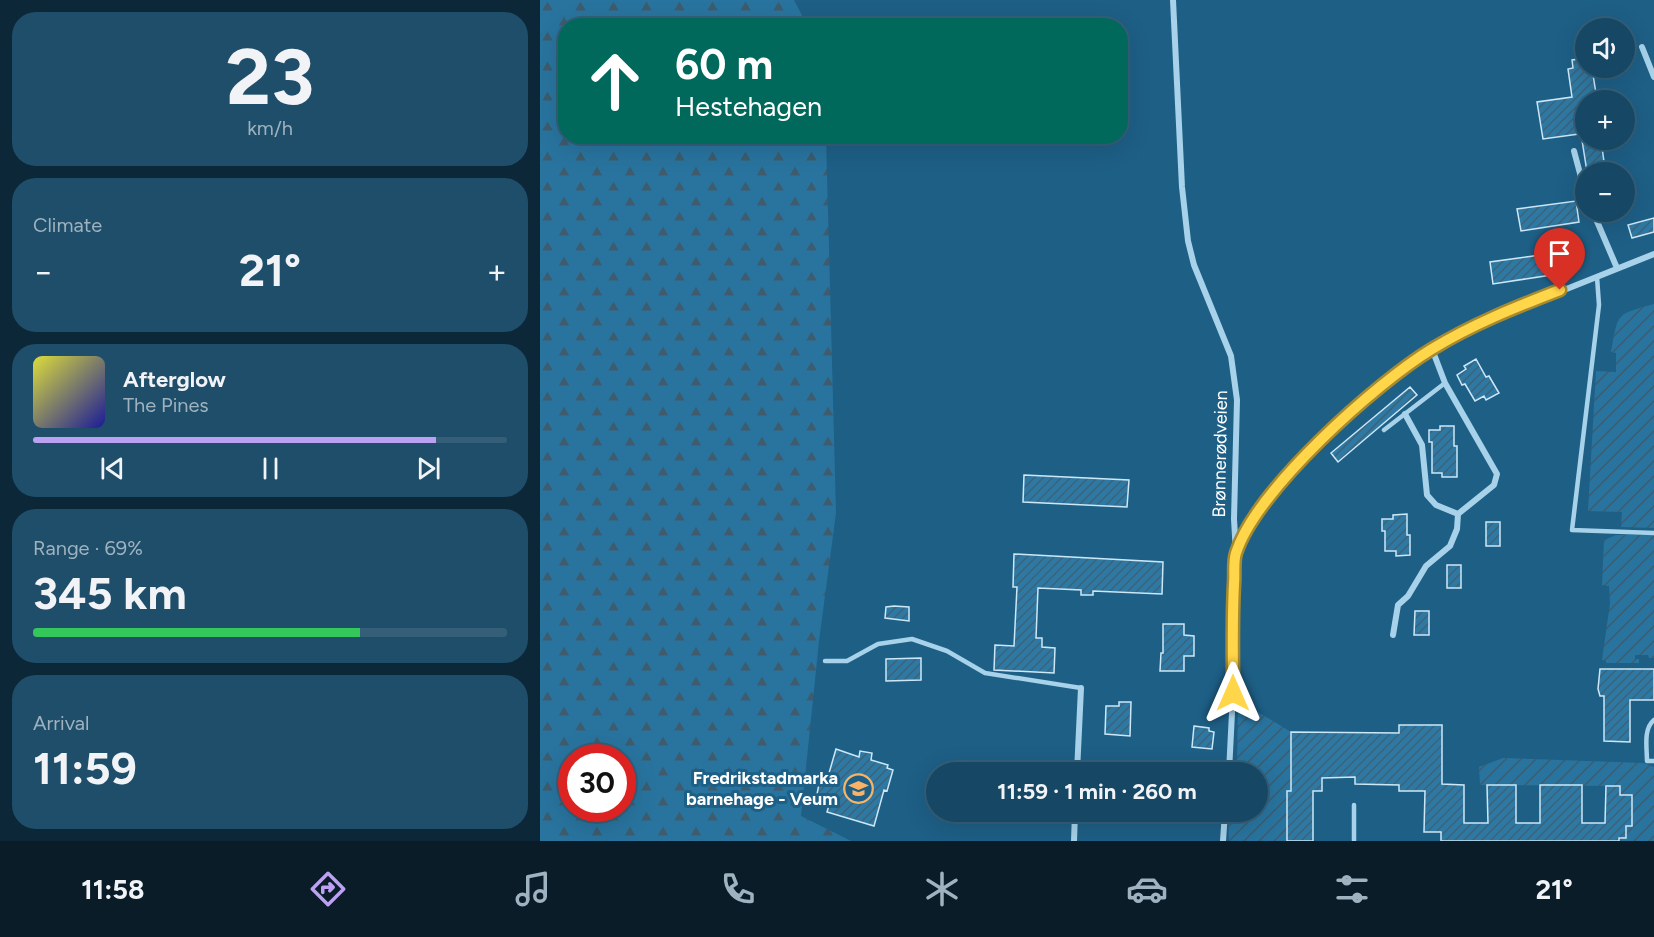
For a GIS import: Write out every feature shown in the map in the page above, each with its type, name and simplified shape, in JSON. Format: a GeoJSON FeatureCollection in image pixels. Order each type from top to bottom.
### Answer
{"type":"FeatureCollection","features":[{"type":"Feature","properties":{"kind":"street","name":"Brønnerødveien"},"geometry":{"type":"LineString","coordinates":[[1173,0],[1182,187],[1188,241],[1194,265],[1225,337],[1235,376],[1237,400],[1233,715],[1230,762]]}},
{"type":"Feature","properties":{"kind":"street"},"geometry":{"type":"LineString","coordinates":[[1641,47],[1654,76]]}},
{"type":"Feature","properties":{"kind":"street"},"geometry":{"type":"LineString","coordinates":[[1574,151],[1577,162]]}},
{"type":"Feature","properties":{"kind":"street"},"geometry":{"type":"LineString","coordinates":[[1597,222],[1617,268]]}},
{"type":"Feature","properties":{"kind":"street"},"geometry":{"type":"LineString","coordinates":[[1236,554],[1245,534],[1274,490],[1300,462],[1382,386],[1432,349],[1485,321],[1654,254]]}},
{"type":"Feature","properties":{"kind":"street"},"geometry":{"type":"LineString","coordinates":[[1394,635],[1398,605],[1408,596],[1426,566],[1450,546],[1457,529],[1458,514],[1494,486],[1497,474],[1445,382],[1432,349]]}},
{"type":"Feature","properties":{"kind":"street"},"geometry":{"type":"LineString","coordinates":[[1405,414],[1422,445],[1427,495],[1436,505],[1458,514]]}},
{"type":"Feature","properties":{"kind":"street"},"geometry":{"type":"LineString","coordinates":[[1077,762],[1081,688]]}},
{"type":"Feature","properties":{"kind":"street"},"geometry":{"type":"LineString","coordinates":[[1074,841],[1075,822]]}},
{"type":"Feature","properties":{"kind":"street"},"geometry":{"type":"LineString","coordinates":[[1223,841],[1224,822]]}},
{"type":"Feature","properties":{"kind":"lane"},"geometry":{"type":"LineString","coordinates":[[1598,277],[1599,305],[1572,530],[1654,533]]}},
{"type":"Feature","properties":{"kind":"lane"},"geometry":{"type":"LineString","coordinates":[[1384,430],[1445,382]]}},
{"type":"Feature","properties":{"kind":"lane"},"geometry":{"type":"LineString","coordinates":[[825,661],[848,661],[878,645],[912,639],[947,651],[985,673],[1081,688]]}},
{"type":"Feature","properties":{"kind":"lane"},"geometry":{"type":"LineString","coordinates":[[1654,720],[1650,723],[1647,732],[1647,761],[1654,761]]}},
{"type":"Feature","properties":{"kind":"lane"},"geometry":{"type":"LineString","coordinates":[[1354,805],[1354,841]]}},
{"type":"Feature","properties":{"kind":"green space"},"geometry":{"type":"Polygon","coordinates":[[[540,0],[794,0],[803,18],[558,18],[558,144],[826,144],[836,513],[819,641],[801,816],[851,841],[540,841],[540,0]]]}},
{"type":"Feature","properties":{"kind":"green space"},"geometry":{"type":"Polygon","coordinates":[[[1654,304],[1654,528],[1621,527],[1622,512],[1588,511],[1596,371],[1616,372],[1616,353],[1611,352],[1620,318],[1632,311],[1654,304]]]}},
{"type":"Feature","properties":{"kind":"green space"},"geometry":{"type":"Polygon","coordinates":[[[1616,535],[1654,535],[1654,658],[1649,658],[1648,655],[1635,655],[1639,663],[1606,663],[1602,660],[1610,603],[1609,586],[1602,585],[1604,540],[1616,535]]]}},
{"type":"Feature","properties":{"kind":"green space"},"geometry":{"type":"Polygon","coordinates":[[[1238,700],[1291,732],[1291,777],[1295,791],[1287,791],[1287,841],[1229,841],[1228,822],[1268,822],[1268,762],[1237,762],[1238,700]]]}},
{"type":"Feature","properties":{"kind":"green space"},"geometry":{"type":"Polygon","coordinates":[[[1503,758],[1644,763],[1654,767],[1654,841],[1619,841],[1619,826],[1632,826],[1632,795],[1620,795],[1619,786],[1480,785],[1479,767],[1503,758]]]}},
{"type":"Feature","properties":{"kind":"building"},"geometry":{"type":"Polygon","coordinates":[[[1572,60],[1575,60],[1575,78],[1594,78],[1595,90],[1575,90],[1575,135],[1543,139],[1537,102],[1572,97],[1568,69],[1573,68],[1572,60]]]}},
{"type":"Feature","properties":{"kind":"building"},"geometry":{"type":"Polygon","coordinates":[[[1584,150],[1602,150],[1604,162],[1585,162],[1584,150]]]}},
{"type":"Feature","properties":{"kind":"building"},"geometry":{"type":"Polygon","coordinates":[[[1575,201],[1575,222],[1579,222],[1521,231],[1517,209],[1575,201]]]}},
{"type":"Feature","properties":{"kind":"building"},"geometry":{"type":"Polygon","coordinates":[[[1654,218],[1654,232],[1632,238],[1628,225],[1654,218]]]}},
{"type":"Feature","properties":{"kind":"building"},"geometry":{"type":"Polygon","coordinates":[[[1548,254],[1551,275],[1493,284],[1490,262],[1548,254]]]}},
{"type":"Feature","properties":{"kind":"building"},"geometry":{"type":"Polygon","coordinates":[[[1476,359],[1486,377],[1489,376],[1499,393],[1486,400],[1484,396],[1475,401],[1457,375],[1466,369],[1464,366],[1476,359]]]}},
{"type":"Feature","properties":{"kind":"building"},"geometry":{"type":"Polygon","coordinates":[[[1410,387],[1417,395],[1338,462],[1331,453],[1410,387]]]}},
{"type":"Feature","properties":{"kind":"building"},"geometry":{"type":"Polygon","coordinates":[[[1440,426],[1454,426],[1454,446],[1457,446],[1457,477],[1442,477],[1442,473],[1432,473],[1432,442],[1429,442],[1429,430],[1440,430],[1440,426]]]}},
{"type":"Feature","properties":{"kind":"building"},"geometry":{"type":"Polygon","coordinates":[[[1024,475],[1129,480],[1127,507],[1023,502],[1024,475]]]}},
{"type":"Feature","properties":{"kind":"building"},"geometry":{"type":"Polygon","coordinates":[[[1407,514],[1410,555],[1396,556],[1396,551],[1385,551],[1385,531],[1382,531],[1382,519],[1393,519],[1393,515],[1407,514]]]}},
{"type":"Feature","properties":{"kind":"building"},"geometry":{"type":"Polygon","coordinates":[[[1486,522],[1500,522],[1500,546],[1486,546],[1486,522]]]}},
{"type":"Feature","properties":{"kind":"building"},"geometry":{"type":"Polygon","coordinates":[[[1014,554],[1163,562],[1162,594],[1093,591],[1093,595],[1081,595],[1081,590],[1038,588],[1036,638],[1042,638],[1042,647],[1055,648],[1054,673],[994,670],[995,645],[1014,646],[1017,587],[1013,587],[1014,554]]]}},
{"type":"Feature","properties":{"kind":"building"},"geometry":{"type":"Polygon","coordinates":[[[1447,565],[1461,565],[1461,588],[1447,588],[1447,565]]]}},
{"type":"Feature","properties":{"kind":"building"},"geometry":{"type":"Polygon","coordinates":[[[886,607],[909,607],[909,621],[885,618],[886,607]]]}},
{"type":"Feature","properties":{"kind":"building"},"geometry":{"type":"Polygon","coordinates":[[[1415,611],[1429,611],[1429,635],[1414,635],[1415,611]]]}},
{"type":"Feature","properties":{"kind":"building"},"geometry":{"type":"Polygon","coordinates":[[[1163,624],[1184,624],[1184,635],[1194,636],[1194,656],[1184,656],[1184,671],[1160,671],[1161,653],[1163,653],[1163,624]]]}},
{"type":"Feature","properties":{"kind":"building"},"geometry":{"type":"Polygon","coordinates":[[[921,658],[921,680],[886,681],[886,659],[921,658]]]}},
{"type":"Feature","properties":{"kind":"building"},"geometry":{"type":"Polygon","coordinates":[[[1600,669],[1654,669],[1654,700],[1630,700],[1630,742],[1604,741],[1604,696],[1600,696],[1598,689],[1600,669]]]}},
{"type":"Feature","properties":{"kind":"building"},"geometry":{"type":"Polygon","coordinates":[[[1119,702],[1131,702],[1130,736],[1105,734],[1106,706],[1119,706],[1119,702]]]}},
{"type":"Feature","properties":{"kind":"building"},"geometry":{"type":"Polygon","coordinates":[[[1399,725],[1442,725],[1442,784],[1464,785],[1464,823],[1488,823],[1487,785],[1516,785],[1516,823],[1540,823],[1540,785],[1582,785],[1582,823],[1605,823],[1606,786],[1620,786],[1620,795],[1632,795],[1632,826],[1626,826],[1626,838],[1619,838],[1619,841],[1441,841],[1441,832],[1424,832],[1425,791],[1399,791],[1399,785],[1355,784],[1355,777],[1322,778],[1322,791],[1313,791],[1313,841],[1287,841],[1287,791],[1291,791],[1291,732],[1399,733],[1399,725]]]}},
{"type":"Feature","properties":{"kind":"building"},"geometry":{"type":"Polygon","coordinates":[[[1194,726],[1209,728],[1209,731],[1214,732],[1212,749],[1192,747],[1194,726]]]}},
{"type":"Feature","properties":{"kind":"building"},"geometry":{"type":"Polygon","coordinates":[[[836,749],[859,757],[860,751],[872,753],[871,760],[888,765],[887,768],[893,770],[887,791],[884,790],[874,826],[827,812],[830,802],[816,799],[820,779],[827,780],[836,749]]]}},
{"type":"Feature","properties":{"kind":"place","name":"Fredrikstadmarka barnehage - Veum"},"geometry":{"type":"Point","coordinates":[859,788]}},
{"type":"Feature","properties":{"kind":"route"},"geometry":{"type":"LineString","coordinates":[[1233,693],[1236,554],[1245,534],[1274,490],[1300,462],[1382,386],[1432,349],[1474,326],[1560,290]]}}]}
